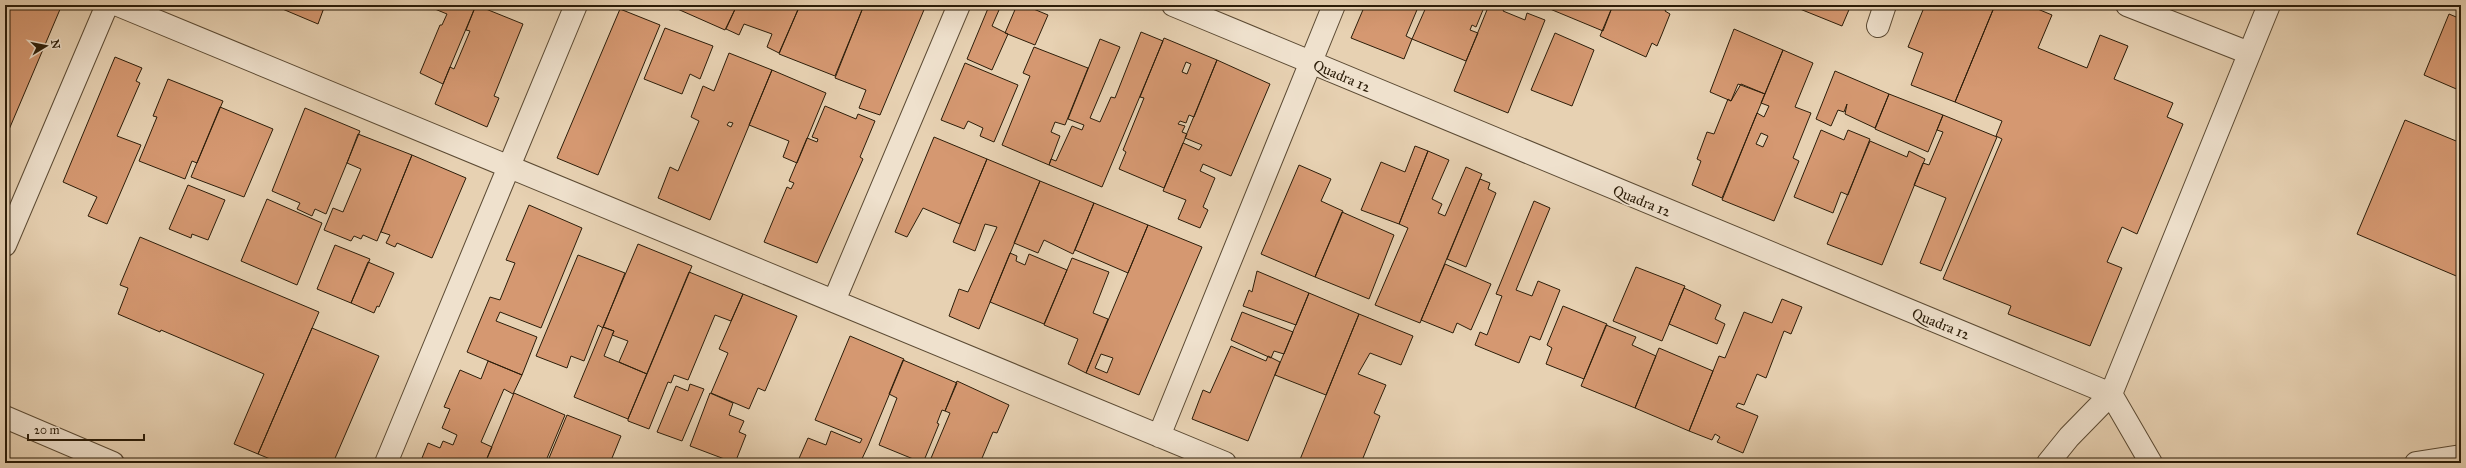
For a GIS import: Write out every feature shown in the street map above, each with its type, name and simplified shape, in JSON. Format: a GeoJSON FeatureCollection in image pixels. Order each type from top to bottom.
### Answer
{"type":"FeatureCollection","features":[{"type":"Feature","properties":{"kind":"street"},"geometry":{"type":"LineString","coordinates":[[5,245],[108,5]]}},
{"type":"Feature","properties":{"kind":"street"},"geometry":{"type":"LineString","coordinates":[[118,5],[1225,463]]}},
{"type":"Feature","properties":{"kind":"street"},"geometry":{"type":"LineString","coordinates":[[386,463],[576,5]]}},
{"type":"Feature","properties":{"kind":"street"},"geometry":{"type":"LineString","coordinates":[[834,301],[959,5]]}},
{"type":"Feature","properties":{"kind":"street","name":"Quadra 12"},"geometry":{"type":"LineString","coordinates":[[1173,5],[2111,394]]}},
{"type":"Feature","properties":{"kind":"street"},"geometry":{"type":"LineString","coordinates":[[1159,436],[1334,5]]}},
{"type":"Feature","properties":{"kind":"street"},"geometry":{"type":"LineString","coordinates":[[1878,26],[1885,5]]}},
{"type":"Feature","properties":{"kind":"street"},"geometry":{"type":"LineString","coordinates":[[2127,5],[2249,53]]}},
{"type":"Feature","properties":{"kind":"street"},"geometry":{"type":"LineString","coordinates":[[2048,463],[2111,394],[2269,5]]}},
{"type":"Feature","properties":{"kind":"street"},"geometry":{"type":"LineString","coordinates":[[2111,394],[2151,463]]}},
{"type":"Feature","properties":{"kind":"street"},"geometry":{"type":"LineString","coordinates":[[5,417],[113,463]]}},
{"type":"Feature","properties":{"kind":"street"},"geometry":{"type":"LineString","coordinates":[[2416,463],[2461,456]]}},
{"type":"Feature","properties":{"kind":"building"},"geometry":{"type":"Polygon","coordinates":[[[5,5],[61,7],[5,139],[5,5]]]}},
{"type":"Feature","properties":{"kind":"building"},"geometry":{"type":"Polygon","coordinates":[[[273,5],[325,5],[318,24],[273,5]]]}},
{"type":"Feature","properties":{"kind":"building"},"geometry":{"type":"Polygon","coordinates":[[[425,5],[476,5],[443,84],[420,73],[440,25],[442,25],[447,14],[425,5]]]}},
{"type":"Feature","properties":{"kind":"building"},"geometry":{"type":"Polygon","coordinates":[[[476,5],[523,24],[494,96],[499,98],[487,127],[435,104],[450,67],[454,69],[470,31],[466,30],[476,5]]]}},
{"type":"Feature","properties":{"kind":"building"},"geometry":{"type":"Polygon","coordinates":[[[674,5],[737,5],[725,30],[673,7],[674,5]]]}},
{"type":"Feature","properties":{"kind":"building"},"geometry":{"type":"Polygon","coordinates":[[[737,5],[800,5],[779,53],[767,47],[772,34],[744,24],[739,35],[726,29],[737,5]]]}},
{"type":"Feature","properties":{"kind":"building"},"geometry":{"type":"Polygon","coordinates":[[[800,5],[864,5],[835,76],[779,54],[800,5]]]}},
{"type":"Feature","properties":{"kind":"building"},"geometry":{"type":"Polygon","coordinates":[[[864,5],[926,5],[880,115],[859,108],[866,90],[835,78],[864,5]]]}},
{"type":"Feature","properties":{"kind":"building"},"geometry":{"type":"Polygon","coordinates":[[[1017,5],[1024,5],[1048,15],[1035,45],[1005,33],[1017,5]]]}},
{"type":"Feature","properties":{"kind":"building"},"geometry":{"type":"Polygon","coordinates":[[[1262,5],[1271,5],[1270,8],[1262,5]]]}},
{"type":"Feature","properties":{"kind":"building"},"geometry":{"type":"Polygon","coordinates":[[[1365,5],[1419,5],[1406,36],[1412,39],[1404,59],[1351,38],[1365,5]]]}},
{"type":"Feature","properties":{"kind":"building"},"geometry":{"type":"Polygon","coordinates":[[[1427,5],[1485,5],[1476,27],[1472,25],[1470,30],[1478,33],[1466,61],[1412,39],[1427,5]]]}},
{"type":"Feature","properties":{"kind":"building"},"geometry":{"type":"Polygon","coordinates":[[[1489,5],[1504,9],[1503,11],[1525,20],[1527,13],[1545,20],[1508,113],[1454,91],[1489,5]]]}},
{"type":"Feature","properties":{"kind":"building"},"geometry":{"type":"Polygon","coordinates":[[[1552,5],[1613,5],[1603,31],[1550,9],[1552,5]]]}},
{"type":"Feature","properties":{"kind":"building"},"geometry":{"type":"Polygon","coordinates":[[[1613,5],[1668,5],[1665,11],[1670,14],[1657,46],[1652,43],[1646,57],[1600,36],[1613,5]]]}},
{"type":"Feature","properties":{"kind":"building"},"geometry":{"type":"Polygon","coordinates":[[[1790,5],[1851,5],[1842,26],[1790,5]]]}},
{"type":"Feature","properties":{"kind":"building"},"geometry":{"type":"Polygon","coordinates":[[[1925,5],[1995,5],[1955,102],[1911,85],[1923,53],[1908,47],[1925,5]]]}},
{"type":"Feature","properties":{"kind":"building"},"geometry":{"type":"Polygon","coordinates":[[[1995,5],[2028,5],[2052,15],[2038,48],[2087,68],[2100,35],[2128,46],[2114,79],[2173,103],[2167,117],[2183,124],[2137,234],[2122,227],[2107,262],[2122,268],[2090,346],[2008,314],[2011,306],[1943,279],[2002,139],[1996,136],[2002,121],[1955,102],[1995,5]]]}},
{"type":"Feature","properties":{"kind":"building"},"geometry":{"type":"Polygon","coordinates":[[[989,6],[999,10],[992,26],[1008,34],[992,70],[967,59],[989,6]]]}},
{"type":"Feature","properties":{"kind":"building"},"geometry":{"type":"Polygon","coordinates":[[[620,9],[660,25],[598,175],[557,158],[620,9]]]}},
{"type":"Feature","properties":{"kind":"building"},"geometry":{"type":"Polygon","coordinates":[[[2449,14],[2461,19],[2461,91],[2424,75],[2449,14]]]}},
{"type":"Feature","properties":{"kind":"building"},"geometry":{"type":"Polygon","coordinates":[[[665,28],[713,46],[700,79],[690,74],[682,94],[644,79],[665,28]]]}},
{"type":"Feature","properties":{"kind":"building"},"geometry":{"type":"Polygon","coordinates":[[[1734,29],[1783,50],[1765,94],[1738,84],[1731,101],[1710,92],[1734,29]]]}},
{"type":"Feature","properties":{"kind":"building"},"geometry":{"type":"Polygon","coordinates":[[[1141,32],[1163,41],[1102,187],[1049,165],[1051,159],[1056,161],[1072,126],[1082,130],[1084,125],[1068,119],[1100,39],[1120,47],[1090,118],[1100,122],[1111,97],[1115,98],[1141,32]]]}},
{"type":"Feature","properties":{"kind":"building"},"geometry":{"type":"Polygon","coordinates":[[[1555,33],[1594,50],[1572,106],[1531,90],[1555,33]]]}},
{"type":"Feature","properties":{"kind":"building"},"geometry":{"type":"Polygon","coordinates":[[[1164,38],[1217,60],[1194,117],[1189,115],[1186,123],[1180,121],[1178,124],[1185,126],[1182,132],[1187,134],[1164,188],[1119,169],[1126,152],[1123,150],[1144,98],[1140,97],[1164,38]],[[1186,62],[1182,72],[1187,74],[1191,64],[1186,62]]]}},
{"type":"Feature","properties":{"kind":"building"},"geometry":{"type":"Polygon","coordinates":[[[1034,47],[1088,68],[1065,125],[1055,122],[1051,132],[1060,136],[1049,165],[1002,145],[1030,76],[1023,73],[1034,47]]]}},
{"type":"Feature","properties":{"kind":"building"},"geometry":{"type":"Polygon","coordinates":[[[1783,50],[1813,63],[1795,107],[1811,113],[1793,158],[1799,161],[1774,221],[1722,200],[1757,113],[1764,117],[1769,106],[1761,103],[1783,50]],[[1761,133],[1756,144],[1763,147],[1768,136],[1761,133]]]}},
{"type":"Feature","properties":{"kind":"building"},"geometry":{"type":"Polygon","coordinates":[[[729,53],[772,70],[710,220],[658,198],[670,167],[678,171],[699,121],[691,117],[703,86],[714,91],[729,53]],[[729,122],[727,125],[731,127],[733,123],[729,122]]]}},
{"type":"Feature","properties":{"kind":"building"},"geometry":{"type":"Polygon","coordinates":[[[115,57],[142,68],[136,81],[140,83],[117,136],[141,145],[107,224],[88,216],[97,197],[63,182],[115,57]]]}},
{"type":"Feature","properties":{"kind":"building"},"geometry":{"type":"Polygon","coordinates":[[[1217,60],[1270,84],[1231,176],[1203,164],[1200,171],[1215,178],[1203,207],[1208,210],[1200,228],[1178,219],[1186,200],[1163,191],[1183,143],[1199,150],[1202,145],[1185,138],[1217,60]]]}},
{"type":"Feature","properties":{"kind":"building"},"geometry":{"type":"Polygon","coordinates":[[[965,63],[1018,85],[994,142],[980,136],[983,128],[968,121],[964,129],[941,120],[965,63]]]}},
{"type":"Feature","properties":{"kind":"building"},"geometry":{"type":"Polygon","coordinates":[[[772,70],[826,93],[797,163],[783,157],[789,141],[749,125],[772,70]]]}},
{"type":"Feature","properties":{"kind":"building"},"geometry":{"type":"Polygon","coordinates":[[[1835,71],[1889,94],[1875,128],[1845,114],[1847,104],[1844,112],[1838,110],[1831,126],[1816,119],[1835,71]]]}},
{"type":"Feature","properties":{"kind":"building"},"geometry":{"type":"Polygon","coordinates":[[[168,79],[223,101],[197,163],[192,161],[185,179],[139,161],[157,117],[153,116],[168,79]]]}},
{"type":"Feature","properties":{"kind":"building"},"geometry":{"type":"Polygon","coordinates":[[[1741,84],[1765,94],[1722,198],[1692,185],[1701,161],[1697,159],[1707,132],[1714,134],[1728,99],[1731,101],[1741,84]]]}},
{"type":"Feature","properties":{"kind":"building"},"geometry":{"type":"Polygon","coordinates":[[[1889,94],[1943,115],[1928,152],[1875,129],[1889,94]]]}},
{"type":"Feature","properties":{"kind":"building"},"geometry":{"type":"Polygon","coordinates":[[[825,106],[856,119],[858,114],[875,121],[860,157],[863,159],[817,263],[764,242],[787,187],[791,189],[794,183],[789,181],[807,138],[817,142],[818,139],[812,137],[825,106]]]}},
{"type":"Feature","properties":{"kind":"building"},"geometry":{"type":"Polygon","coordinates":[[[220,107],[273,129],[244,197],[191,177],[220,107]]]}},
{"type":"Feature","properties":{"kind":"building"},"geometry":{"type":"Polygon","coordinates":[[[305,108],[360,131],[326,214],[315,209],[312,216],[297,209],[300,203],[272,191],[305,108]]]}},
{"type":"Feature","properties":{"kind":"building"},"geometry":{"type":"Polygon","coordinates":[[[1943,115],[1997,137],[1941,271],[1920,263],[1946,198],[1914,185],[1923,163],[1929,165],[1943,132],[1937,130],[1943,115]]]}},
{"type":"Feature","properties":{"kind":"building"},"geometry":{"type":"Polygon","coordinates":[[[2405,120],[2461,143],[2461,278],[2357,234],[2405,120]]]}},
{"type":"Feature","properties":{"kind":"building"},"geometry":{"type":"Polygon","coordinates":[[[1821,130],[1844,140],[1848,130],[1870,139],[1848,195],[1841,192],[1833,213],[1794,197],[1821,130]]]}},
{"type":"Feature","properties":{"kind":"building"},"geometry":{"type":"Polygon","coordinates":[[[358,134],[412,155],[377,241],[363,235],[361,239],[354,236],[351,241],[324,230],[333,208],[343,212],[361,169],[347,163],[358,134]]]}},
{"type":"Feature","properties":{"kind":"building"},"geometry":{"type":"Polygon","coordinates":[[[934,137],[987,159],[960,224],[923,208],[907,237],[895,232],[934,137]]]}},
{"type":"Feature","properties":{"kind":"building"},"geometry":{"type":"Polygon","coordinates":[[[1870,141],[1907,157],[1909,151],[1925,159],[1882,265],[1827,244],[1870,141]]]}},
{"type":"Feature","properties":{"kind":"building"},"geometry":{"type":"Polygon","coordinates":[[[1415,146],[1428,151],[1399,224],[1361,210],[1381,162],[1405,172],[1415,146]]]}},
{"type":"Feature","properties":{"kind":"building"},"geometry":{"type":"Polygon","coordinates":[[[1428,151],[1449,160],[1432,199],[1442,204],[1438,213],[1445,216],[1466,167],[1482,174],[1420,323],[1375,305],[1408,228],[1399,224],[1428,151]]]}},
{"type":"Feature","properties":{"kind":"building"},"geometry":{"type":"Polygon","coordinates":[[[412,155],[466,178],[432,258],[397,243],[395,247],[386,243],[390,235],[381,232],[412,155]]]}},
{"type":"Feature","properties":{"kind":"building"},"geometry":{"type":"Polygon","coordinates":[[[987,159],[1040,181],[979,329],[949,316],[959,289],[968,292],[997,227],[985,224],[975,251],[953,242],[987,159]]]}},
{"type":"Feature","properties":{"kind":"building"},"geometry":{"type":"Polygon","coordinates":[[[1299,165],[1331,179],[1321,201],[1343,211],[1315,277],[1261,254],[1299,165]]]}},
{"type":"Feature","properties":{"kind":"building"},"geometry":{"type":"Polygon","coordinates":[[[1480,179],[1490,183],[1488,189],[1496,193],[1466,267],[1447,259],[1480,179]]]}},
{"type":"Feature","properties":{"kind":"building"},"geometry":{"type":"Polygon","coordinates":[[[1040,181],[1094,203],[1073,254],[1044,240],[1038,253],[1014,243],[1040,181]]]}},
{"type":"Feature","properties":{"kind":"building"},"geometry":{"type":"Polygon","coordinates":[[[188,185],[225,200],[208,240],[192,234],[191,238],[169,229],[188,185]]]}},
{"type":"Feature","properties":{"kind":"building"},"geometry":{"type":"Polygon","coordinates":[[[267,199],[322,223],[297,285],[241,261],[267,199]]]}},
{"type":"Feature","properties":{"kind":"building"},"geometry":{"type":"Polygon","coordinates":[[[1534,201],[1550,208],[1516,290],[1532,296],[1538,281],[1560,290],[1540,340],[1530,336],[1519,363],[1475,345],[1480,332],[1487,335],[1502,296],[1496,294],[1534,201]]]}},
{"type":"Feature","properties":{"kind":"building"},"geometry":{"type":"Polygon","coordinates":[[[1094,203],[1148,225],[1128,273],[1075,250],[1094,203]]]}},
{"type":"Feature","properties":{"kind":"building"},"geometry":{"type":"Polygon","coordinates":[[[529,205],[582,228],[541,328],[500,312],[496,321],[537,337],[522,375],[467,352],[490,297],[500,300],[515,263],[506,260],[529,205]]]}},
{"type":"Feature","properties":{"kind":"building"},"geometry":{"type":"Polygon","coordinates":[[[1342,212],[1394,235],[1369,299],[1315,277],[1342,212]]]}},
{"type":"Feature","properties":{"kind":"building"},"geometry":{"type":"Polygon","coordinates":[[[1148,225],[1202,247],[1139,395],[1086,373],[1148,225]],[[1101,354],[1095,368],[1107,373],[1113,358],[1101,354]]]}},
{"type":"Feature","properties":{"kind":"building"},"geometry":{"type":"Polygon","coordinates":[[[140,237],[319,312],[258,454],[234,444],[264,374],[161,330],[160,332],[118,314],[128,288],[120,285],[140,237]]]}},
{"type":"Feature","properties":{"kind":"building"},"geometry":{"type":"Polygon","coordinates":[[[638,244],[692,266],[647,374],[619,362],[628,341],[612,335],[614,331],[603,327],[638,244]]]}},
{"type":"Feature","properties":{"kind":"building"},"geometry":{"type":"Polygon","coordinates":[[[335,245],[370,259],[351,303],[317,289],[335,245]]]}},
{"type":"Feature","properties":{"kind":"building"},"geometry":{"type":"Polygon","coordinates":[[[1010,253],[1017,256],[1016,261],[1025,265],[1029,254],[1067,270],[1044,324],[990,302],[1010,253]]]}},
{"type":"Feature","properties":{"kind":"building"},"geometry":{"type":"Polygon","coordinates":[[[578,255],[625,273],[603,328],[598,325],[584,361],[571,356],[567,368],[536,356],[578,255]]]}},
{"type":"Feature","properties":{"kind":"building"},"geometry":{"type":"Polygon","coordinates":[[[1072,258],[1109,272],[1093,313],[1108,319],[1086,373],[1068,364],[1078,339],[1044,325],[1072,258]]]}},
{"type":"Feature","properties":{"kind":"building"},"geometry":{"type":"Polygon","coordinates":[[[368,262],[394,273],[379,307],[377,306],[374,313],[351,303],[368,262]]]}},
{"type":"Feature","properties":{"kind":"building"},"geometry":{"type":"Polygon","coordinates":[[[1445,264],[1491,284],[1471,330],[1457,323],[1453,333],[1421,320],[1445,264]]]}},
{"type":"Feature","properties":{"kind":"building"},"geometry":{"type":"Polygon","coordinates":[[[1636,267],[1685,286],[1662,341],[1613,321],[1636,267]]]}},
{"type":"Feature","properties":{"kind":"building"},"geometry":{"type":"Polygon","coordinates":[[[1257,271],[1309,293],[1296,325],[1243,306],[1249,290],[1252,292],[1257,271]]]}},
{"type":"Feature","properties":{"kind":"building"},"geometry":{"type":"Polygon","coordinates":[[[689,272],[743,294],[731,321],[715,315],[688,380],[674,375],[671,383],[668,382],[649,429],[628,421],[628,419],[689,272]]]}},
{"type":"Feature","properties":{"kind":"building"},"geometry":{"type":"Polygon","coordinates":[[[1684,288],[1721,305],[1715,319],[1725,324],[1717,344],[1669,324],[1684,288]]]}},
{"type":"Feature","properties":{"kind":"building"},"geometry":{"type":"Polygon","coordinates":[[[1309,293],[1359,314],[1326,395],[1275,375],[1309,293]]]}},
{"type":"Feature","properties":{"kind":"building"},"geometry":{"type":"Polygon","coordinates":[[[743,294],[797,316],[765,391],[758,388],[749,409],[711,393],[728,353],[719,349],[743,294]]]}},
{"type":"Feature","properties":{"kind":"building"},"geometry":{"type":"Polygon","coordinates":[[[1782,299],[1802,307],[1791,334],[1784,331],[1766,378],[1757,374],[1744,405],[1738,403],[1736,407],[1758,416],[1743,453],[1717,442],[1720,437],[1715,434],[1712,440],[1689,431],[1719,356],[1725,358],[1744,312],[1772,323],[1782,299]]]}},
{"type":"Feature","properties":{"kind":"building"},"geometry":{"type":"Polygon","coordinates":[[[1563,306],[1607,324],[1584,379],[1546,364],[1552,348],[1547,345],[1563,306]]]}},
{"type":"Feature","properties":{"kind":"building"},"geometry":{"type":"Polygon","coordinates":[[[1242,312],[1293,332],[1284,354],[1274,351],[1271,358],[1231,340],[1242,312]]]}},
{"type":"Feature","properties":{"kind":"building"},"geometry":{"type":"Polygon","coordinates":[[[1359,314],[1413,336],[1401,365],[1370,353],[1358,374],[1386,385],[1374,413],[1380,416],[1361,463],[1299,462],[1359,314]]]}},
{"type":"Feature","properties":{"kind":"building"},"geometry":{"type":"Polygon","coordinates":[[[1606,325],[1636,337],[1632,345],[1656,356],[1635,408],[1581,386],[1606,325]]]}},
{"type":"Feature","properties":{"kind":"building"},"geometry":{"type":"Polygon","coordinates":[[[603,327],[614,331],[604,356],[647,374],[628,419],[574,397],[603,327]]]}},
{"type":"Feature","properties":{"kind":"building"},"geometry":{"type":"Polygon","coordinates":[[[312,328],[379,356],[333,463],[280,463],[258,454],[312,328]]]}},
{"type":"Feature","properties":{"kind":"building"},"geometry":{"type":"Polygon","coordinates":[[[850,336],[904,359],[868,446],[860,463],[797,463],[808,438],[826,445],[831,431],[860,443],[862,439],[815,420],[850,336]]]}},
{"type":"Feature","properties":{"kind":"building"},"geometry":{"type":"Polygon","coordinates":[[[1231,346],[1266,361],[1268,356],[1280,362],[1248,441],[1192,419],[1203,390],[1210,393],[1231,346]]]}},
{"type":"Feature","properties":{"kind":"building"},"geometry":{"type":"Polygon","coordinates":[[[1659,348],[1713,371],[1689,431],[1635,408],[1659,348]]]}},
{"type":"Feature","properties":{"kind":"building"},"geometry":{"type":"Polygon","coordinates":[[[903,360],[957,383],[945,411],[942,410],[937,423],[939,424],[923,463],[879,445],[897,398],[889,394],[903,360]]]}},
{"type":"Feature","properties":{"kind":"building"},"geometry":{"type":"Polygon","coordinates":[[[488,361],[522,375],[513,394],[504,389],[481,442],[492,447],[485,463],[420,463],[428,443],[440,448],[443,441],[453,445],[457,435],[442,428],[450,409],[444,407],[460,370],[481,379],[488,361]]]}},
{"type":"Feature","properties":{"kind":"building"},"geometry":{"type":"Polygon","coordinates":[[[957,381],[1009,405],[997,433],[993,432],[980,463],[929,463],[950,413],[945,411],[957,381]]]}},
{"type":"Feature","properties":{"kind":"building"},"geometry":{"type":"Polygon","coordinates":[[[690,384],[704,389],[682,441],[657,432],[676,386],[688,391],[690,384]]]}},
{"type":"Feature","properties":{"kind":"building"},"geometry":{"type":"Polygon","coordinates":[[[514,393],[565,415],[545,463],[485,463],[514,393]]]}},
{"type":"Feature","properties":{"kind":"building"},"geometry":{"type":"Polygon","coordinates":[[[710,393],[733,403],[729,415],[744,421],[739,432],[746,435],[735,463],[690,446],[710,393]]]}},
{"type":"Feature","properties":{"kind":"building"},"geometry":{"type":"Polygon","coordinates":[[[567,415],[621,436],[610,463],[547,463],[567,415]]]}}]}
